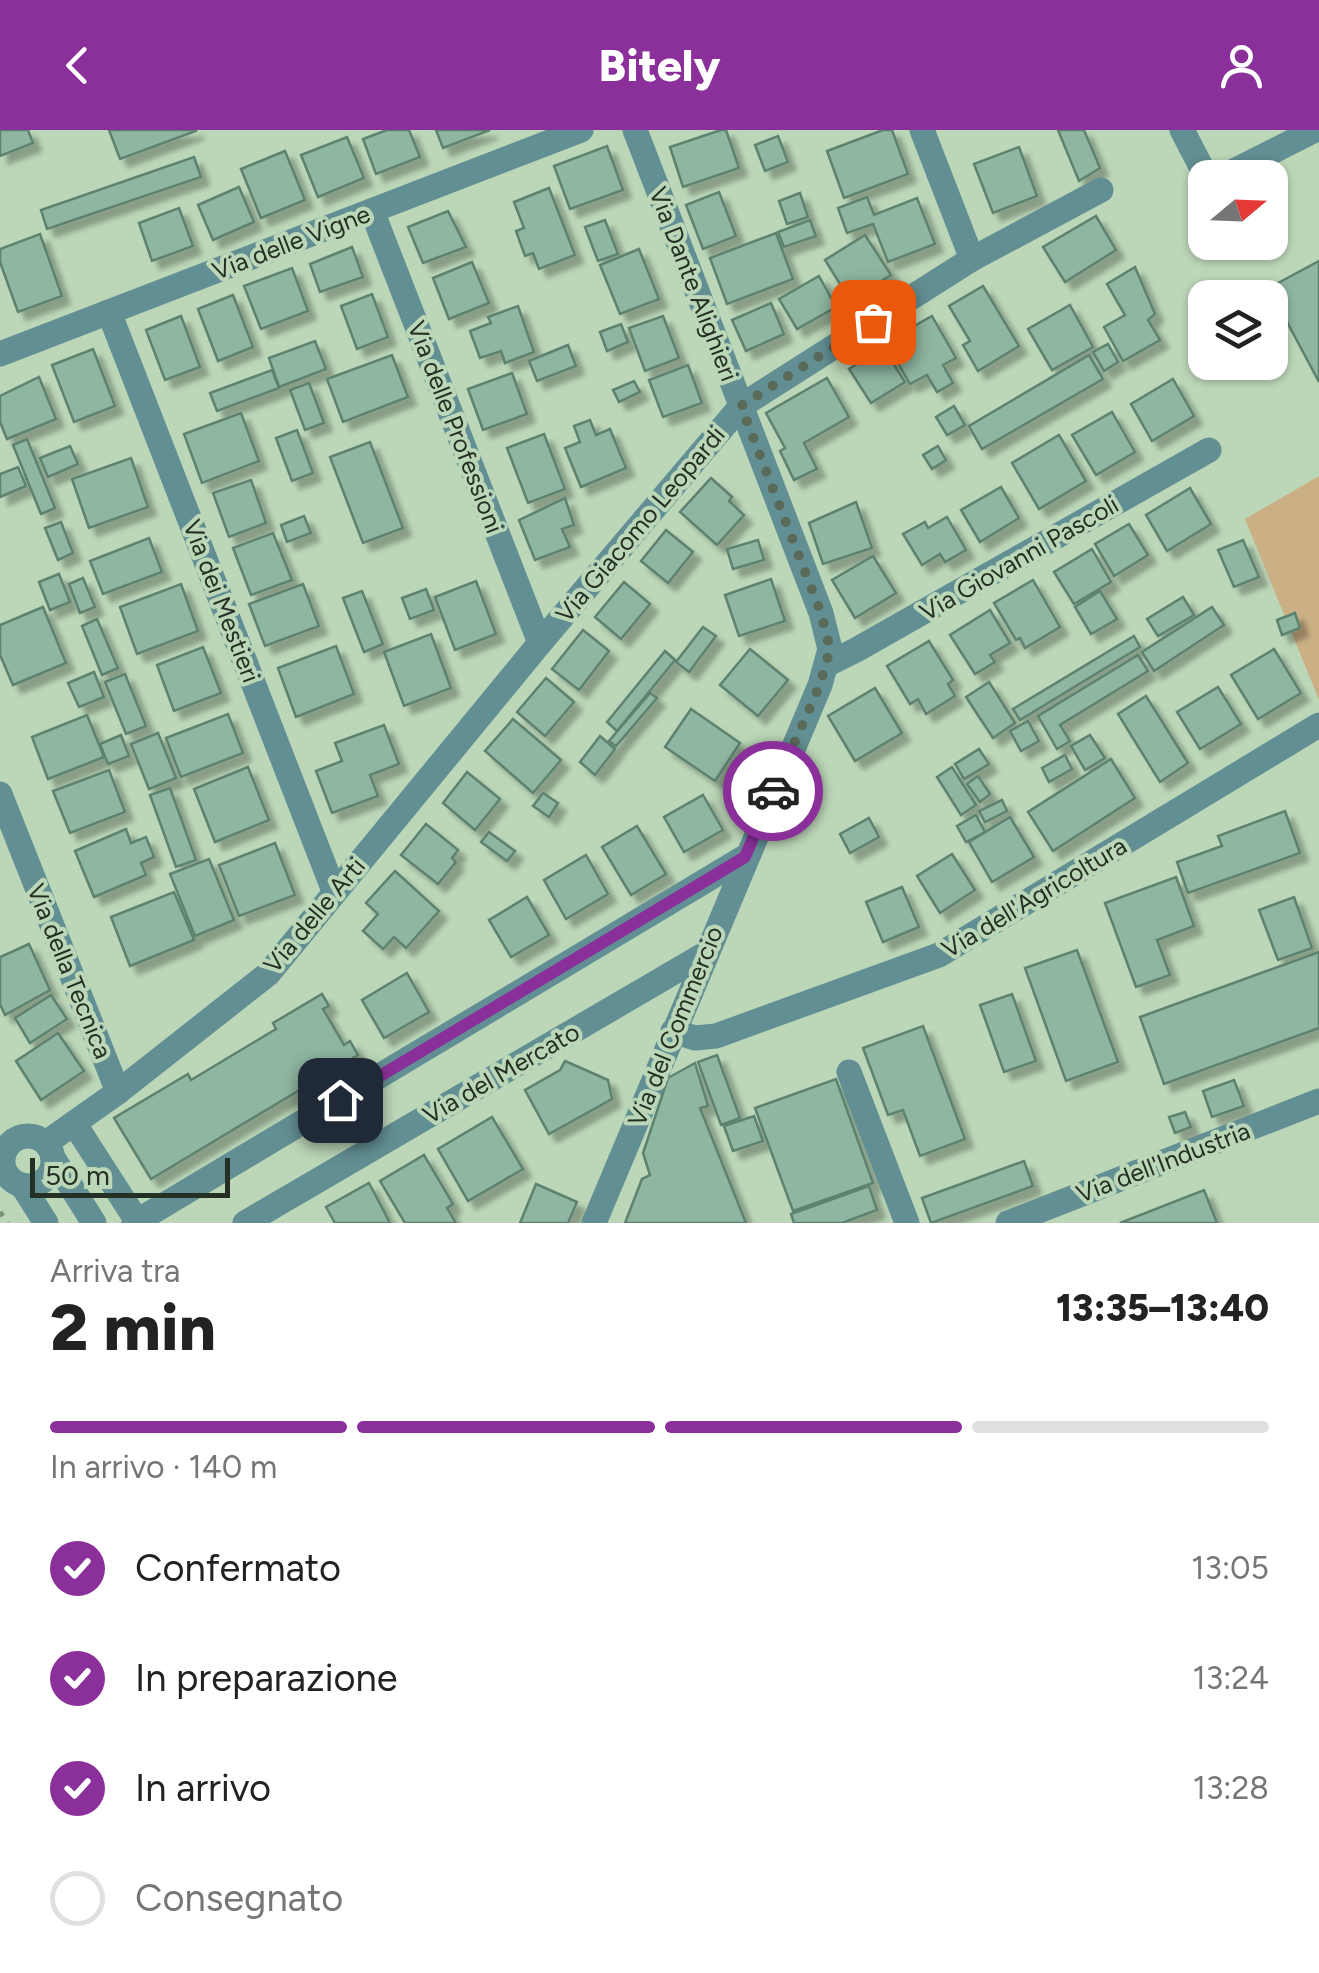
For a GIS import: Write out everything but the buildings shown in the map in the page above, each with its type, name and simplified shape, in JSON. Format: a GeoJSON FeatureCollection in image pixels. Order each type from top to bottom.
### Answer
{"type":"FeatureCollection","features":[{"type":"Feature","properties":{"kind":"street","name":"Via delle Vigne"},"geometry":{"type":"LineString","coordinates":[[0,354],[581,130]]}},
{"type":"Feature","properties":{"kind":"street","name":"Via Dante Alighieri"},"geometry":{"type":"LineString","coordinates":[[635,130],[828,634],[828,664]]}},
{"type":"Feature","properties":{"kind":"street"},"geometry":{"type":"LineString","coordinates":[[922,130],[972,259]]}},
{"type":"Feature","properties":{"kind":"street"},"geometry":{"type":"LineString","coordinates":[[1182,130],[1198,160]]}},
{"type":"Feature","properties":{"kind":"street"},"geometry":{"type":"LineString","coordinates":[[1256,160],[1315,130]]}},
{"type":"Feature","properties":{"kind":"street","name":"Via Giacomo Leopardi"},"geometry":{"type":"LineString","coordinates":[[540,643],[741,406],[972,259],[1101,190]]}},
{"type":"Feature","properties":{"kind":"street","name":"Via delle Professioni"},"geometry":{"type":"LineString","coordinates":[[372,211],[540,643]]}},
{"type":"Feature","properties":{"kind":"street","name":"Via dei Mestieri"},"geometry":{"type":"LineString","coordinates":[[110,312],[334,891]]}},
{"type":"Feature","properties":{"kind":"street","name":"Via Giovanni Pascoli"},"geometry":{"type":"LineString","coordinates":[[828,664],[1209,450]]}},
{"type":"Feature","properties":{"kind":"street","name":"Via delle Arti"},"geometry":{"type":"LineString","coordinates":[[49,1150],[74,1124],[268,974],[540,643]]}},
{"type":"Feature","properties":{"kind":"street","name":"Via del Commercio"},"geometry":{"type":"LineString","coordinates":[[594,1223],[828,664]]}},
{"type":"Feature","properties":{"kind":"street","name":"Via dell'Agricoltura"},"geometry":{"type":"LineString","coordinates":[[673,1030],[696,1038],[716,1036],[939,954],[1319,725]]}},
{"type":"Feature","properties":{"kind":"street","name":"Via della Tecnica"},"geometry":{"type":"LineString","coordinates":[[0,794],[118,1092]]}},
{"type":"Feature","properties":{"kind":"street"},"geometry":{"type":"LineString","coordinates":[[74,1124],[135,1222],[745,857]]}},
{"type":"Feature","properties":{"kind":"street","name":"Via del Mercato"},"geometry":{"type":"LineString","coordinates":[[245,1223],[705,954]]}},
{"type":"Feature","properties":{"kind":"street"},"geometry":{"type":"LineString","coordinates":[[848,1072],[908,1223]]}},
{"type":"Feature","properties":{"kind":"street","name":"Via dell'Industria"},"geometry":{"type":"LineString","coordinates":[[1008,1223],[1319,1101]]}},
{"type":"Feature","properties":{"kind":"street"},"geometry":{"type":"LineString","coordinates":[[46,1223],[9,1174],[5,1152],[15,1139],[31,1136],[49,1150],[94,1223]]}},
{"type":"Feature","properties":{"kind":"street"},"geometry":{"type":"LineString","coordinates":[[9,1174],[38,1184],[45,1180],[53,1166],[49,1150]]}},
{"type":"Feature","properties":{"kind":"path"},"geometry":{"type":"LineString","coordinates":[[0,1212],[8,1223]]}},
{"type":"Feature","properties":{"kind":"shaded area"},"geometry":{"type":"Polygon","coordinates":[[[1319,476],[1319,700],[1245,519],[1319,476]]]}},
{"type":"Feature","properties":{"kind":"way so far"},"geometry":{"type":"LineString","coordinates":[[773,791],[820,685],[830,649],[821,613],[741,406],[873,322]]}},
{"type":"Feature","properties":{"kind":"route"},"geometry":{"type":"LineString","coordinates":[[340,1100],[745,857],[773,791]]}}]}
